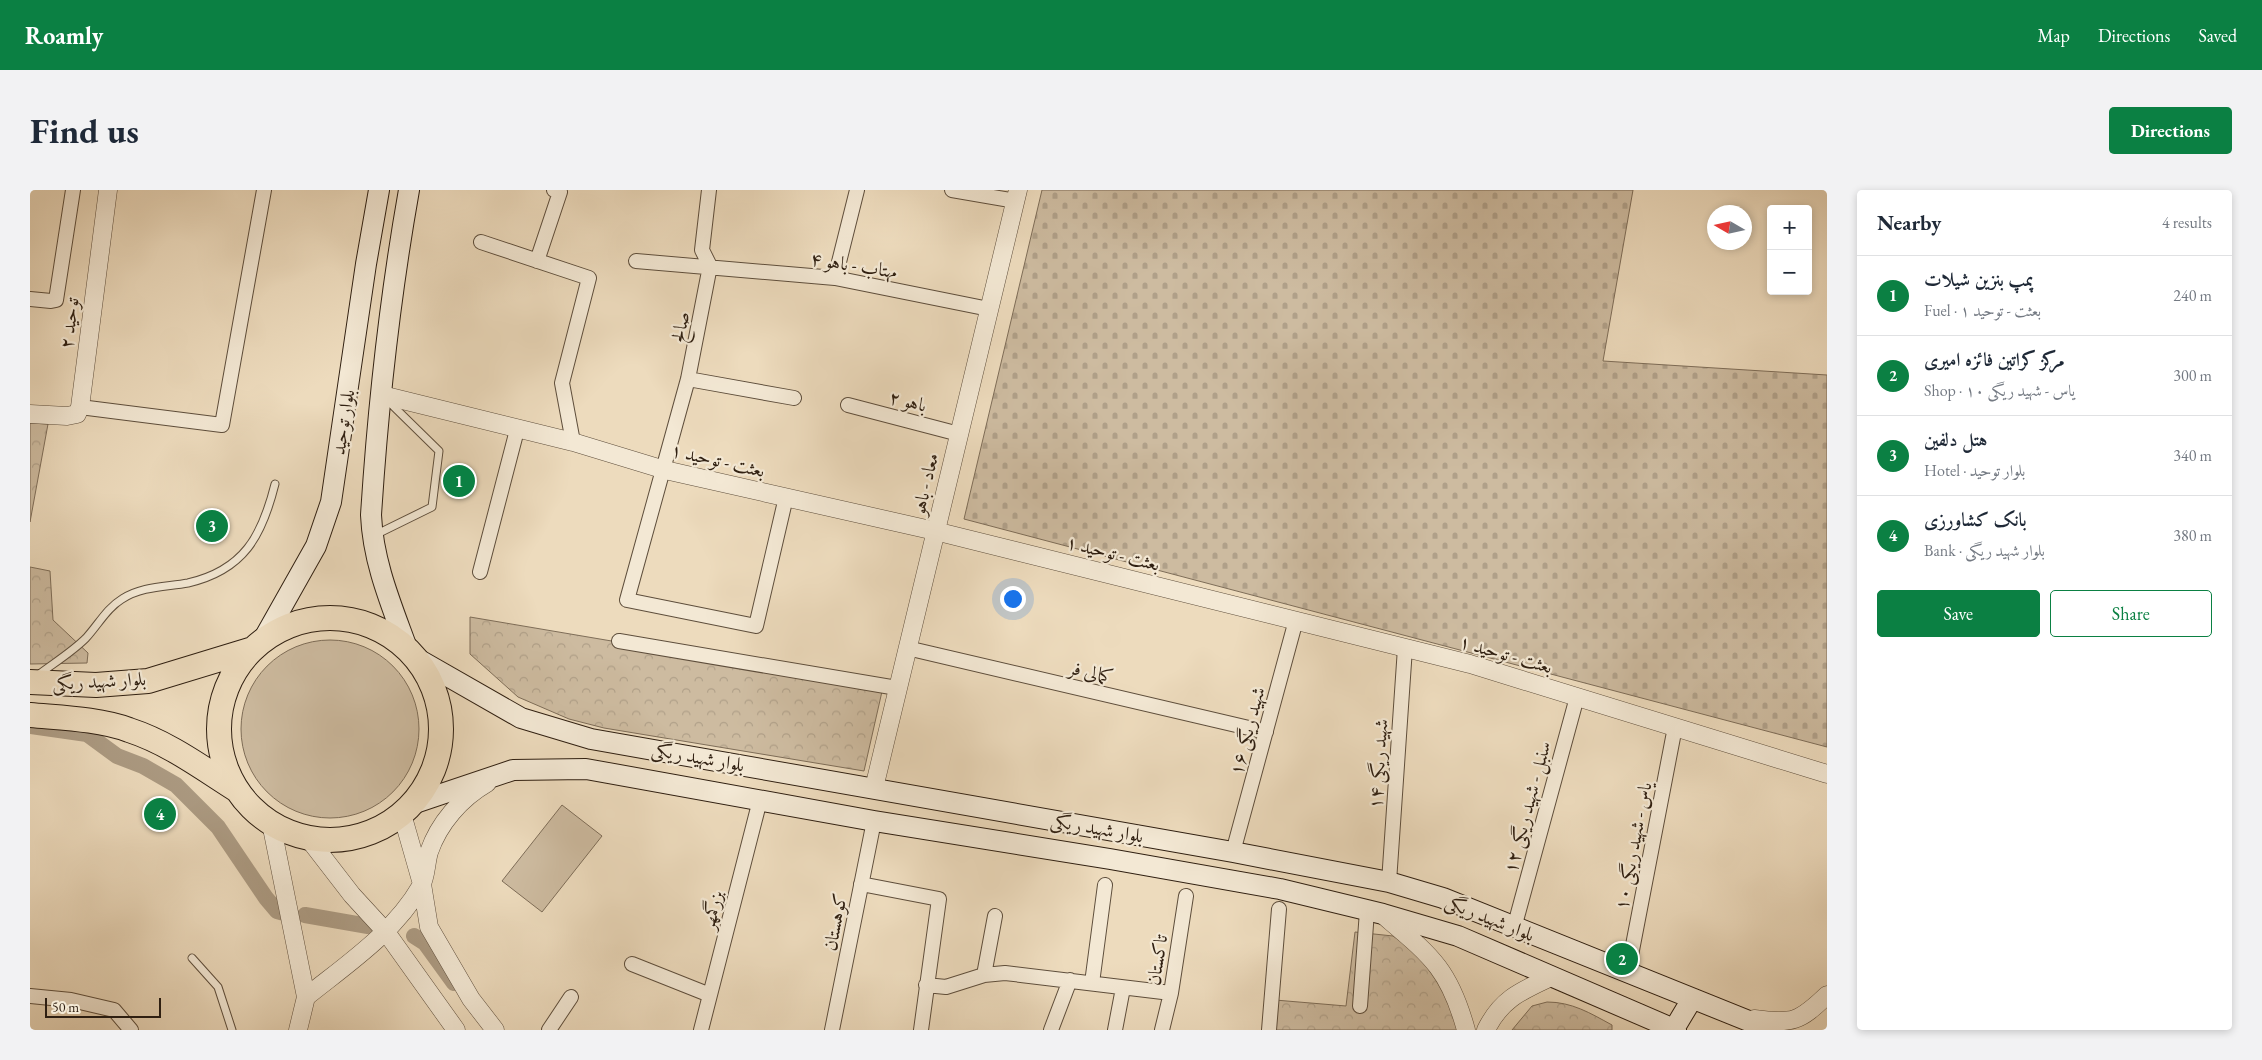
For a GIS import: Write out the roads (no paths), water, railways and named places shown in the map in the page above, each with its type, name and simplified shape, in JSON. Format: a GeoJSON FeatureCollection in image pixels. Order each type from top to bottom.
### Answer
{"type":"FeatureCollection","features":[{"type":"Feature","properties":{"kind":"highway"},"geometry":{"type":"LineString","coordinates":[[321,618],[336,618],[367,624],[395,638],[411,653],[432,685],[440,716],[440,748],[430,778],[407,809],[385,826],[367,834],[348,839],[328,840],[308,838],[289,833],[255,811],[237,790],[226,767],[220,742],[220,716],[226,692],[237,668],[258,644],[276,632],[298,623],[321,618]]}},
{"type":"Feature","properties":{"kind":"highway","name":"بلوار شهید ریگی"},"geometry":{"type":"LineString","coordinates":[[30,682],[96,685],[148,681],[258,644]]}},
{"type":"Feature","properties":{"kind":"highway","name":"بلوار شهید ریگی"},"geometry":{"type":"LineString","coordinates":[[30,715],[70,719],[128,729],[175,750],[237,790]]}},
{"type":"Feature","properties":{"kind":"main road","name":"بلوار توحید"},"geometry":{"type":"LineString","coordinates":[[258,644],[316,546],[331,502],[367,256],[379,190]]}},
{"type":"Feature","properties":{"kind":"main road","name":"بلوار توحید"},"geometry":{"type":"LineString","coordinates":[[409,190],[399,246],[382,395],[374,473],[372,537],[378,565],[411,653]]}},
{"type":"Feature","properties":{"kind":"main road","name":"بلوار شهید ریگی"},"geometry":{"type":"LineString","coordinates":[[411,653],[521,718],[591,739],[1233,852],[1389,882],[1444,898],[1514,928],[1628,971],[1771,1030]]}},
{"type":"Feature","properties":{"kind":"main road","name":"بلوار شهید ریگی"},"geometry":{"type":"LineString","coordinates":[[407,809],[458,787],[513,770],[586,768],[874,821],[1110,859],[1280,889],[1458,936],[1675,1029]]}},
{"type":"Feature","properties":{"kind":"main road"},"geometry":{"type":"LineString","coordinates":[[1675,1029],[1692,999]]}},
{"type":"Feature","properties":{"kind":"street"},"geometry":{"type":"LineString","coordinates":[[30,299],[56,300],[72,190]]}},
{"type":"Feature","properties":{"kind":"street","name":"توحید ۲"},"geometry":{"type":"LineString","coordinates":[[80,408],[108,190]]}},
{"type":"Feature","properties":{"kind":"street"},"geometry":{"type":"LineString","coordinates":[[30,414],[68,416],[77,414],[80,408],[222,425],[264,190]]}},
{"type":"Feature","properties":{"kind":"street"},"geometry":{"type":"LineString","coordinates":[[537,261],[560,192],[554,190]]}},
{"type":"Feature","properties":{"kind":"street","name":"صالح"},"geometry":{"type":"LineString","coordinates":[[709,190],[702,250],[710,266],[688,380],[665,470],[627,600],[756,626],[786,497]]}},
{"type":"Feature","properties":{"kind":"street"},"geometry":{"type":"LineString","coordinates":[[836,278],[857,190]]}},
{"type":"Feature","properties":{"kind":"street"},"geometry":{"type":"LineString","coordinates":[[952,190],[1017,196]]}},
{"type":"Feature","properties":{"kind":"street","name":"معاد - باهو"},"geometry":{"type":"LineString","coordinates":[[874,788],[1017,196]]}},
{"type":"Feature","properties":{"kind":"street"},"geometry":{"type":"LineString","coordinates":[[481,242],[589,278],[562,383],[573,442]]}},
{"type":"Feature","properties":{"kind":"street","name":"مهتاب - باهو ۴"},"geometry":{"type":"LineString","coordinates":[[636,261],[836,278],[989,309]]}},
{"type":"Feature","properties":{"kind":"street"},"geometry":{"type":"LineString","coordinates":[[688,380],[794,398]]}},
{"type":"Feature","properties":{"kind":"street","name":"بعثت - توحید ۱"},"geometry":{"type":"LineString","coordinates":[[382,395],[517,430],[573,442],[665,470],[935,532],[1470,664],[1827,774]]}},
{"type":"Feature","properties":{"kind":"street","name":"باهو ۲"},"geometry":{"type":"LineString","coordinates":[[848,405],[959,434]]}},
{"type":"Feature","properties":{"kind":"street"},"geometry":{"type":"LineString","coordinates":[[480,572],[517,430]]}},
{"type":"Feature","properties":{"kind":"street","name":"شهید ریگی ۱۶"},"geometry":{"type":"LineString","coordinates":[[1233,852],[1296,620]]}},
{"type":"Feature","properties":{"kind":"street"},"geometry":{"type":"LineString","coordinates":[[618,641],[897,688]]}},
{"type":"Feature","properties":{"kind":"street","name":"کمالی فر"},"geometry":{"type":"LineString","coordinates":[[907,648],[1266,732]]}},
{"type":"Feature","properties":{"kind":"street","name":"شهید ریگی ۱۴"},"geometry":{"type":"LineString","coordinates":[[1389,882],[1405,648]]}},
{"type":"Feature","properties":{"kind":"street","name":"سنبل - شهید ریگی ۱۲"},"geometry":{"type":"LineString","coordinates":[[1514,928],[1577,697]]}},
{"type":"Feature","properties":{"kind":"street","name":"یاس - شهید ریگی ۱۰"},"geometry":{"type":"LineString","coordinates":[[1628,971],[1675,727]]}},
{"type":"Feature","properties":{"kind":"street"},"geometry":{"type":"LineString","coordinates":[[306,997],[386,932],[422,884],[430,849],[448,818],[459,804],[477,788],[498,776]]}},
{"type":"Feature","properties":{"kind":"street","name":"بزرگمهر"},"geometry":{"type":"LineString","coordinates":[[701,1030],[760,800]]}},
{"type":"Feature","properties":{"kind":"street"},"geometry":{"type":"LineString","coordinates":[[407,809],[429,927],[471,999],[495,1030]]}},
{"type":"Feature","properties":{"kind":"street","name":"کوهستان"},"geometry":{"type":"LineString","coordinates":[[832,1030],[874,821]]}},
{"type":"Feature","properties":{"kind":"street"},"geometry":{"type":"LineString","coordinates":[[271,823],[306,997],[298,1030]]}},
{"type":"Feature","properties":{"kind":"street"},"geometry":{"type":"LineString","coordinates":[[308,838],[352,895],[386,932],[456,1030]]}},
{"type":"Feature","properties":{"kind":"street"},"geometry":{"type":"LineString","coordinates":[[861,884],[939,899],[921,1030]]}},
{"type":"Feature","properties":{"kind":"street"},"geometry":{"type":"LineString","coordinates":[[1092,983],[1105,885]]}},
{"type":"Feature","properties":{"kind":"street","name":"تاکستان"},"geometry":{"type":"LineString","coordinates":[[1162,1030],[1171,993],[1186,896]]}},
{"type":"Feature","properties":{"kind":"street"},"geometry":{"type":"LineString","coordinates":[[1269,1030],[1279,909]]}},
{"type":"Feature","properties":{"kind":"street"},"geometry":{"type":"LineString","coordinates":[[1360,1006],[1375,913],[1428,954],[1439,967],[1457,1001],[1466,1030]]}},
{"type":"Feature","properties":{"kind":"street"},"geometry":{"type":"LineString","coordinates":[[984,975],[995,916]]}},
{"type":"Feature","properties":{"kind":"street"},"geometry":{"type":"LineString","coordinates":[[632,964],[710,995]]}},
{"type":"Feature","properties":{"kind":"street"},"geometry":{"type":"LineString","coordinates":[[926,985],[946,987],[984,975],[1005,973],[1171,993]]}},
{"type":"Feature","properties":{"kind":"street"},"geometry":{"type":"LineString","coordinates":[[1486,1030],[1493,1015],[1508,999],[1551,977]]}},
{"type":"Feature","properties":{"kind":"street"},"geometry":{"type":"LineString","coordinates":[[1051,1030],[1070,980]]}},
{"type":"Feature","properties":{"kind":"street"},"geometry":{"type":"LineString","coordinates":[[1115,1030],[1123,988]]}},
{"type":"Feature","properties":{"kind":"street"},"geometry":{"type":"LineString","coordinates":[[1744,1018],[1779,1022],[1799,1019],[1827,995]]}},
{"type":"Feature","properties":{"kind":"street"},"geometry":{"type":"LineString","coordinates":[[30,996],[71,1000],[114,1010],[132,1030]]}},
{"type":"Feature","properties":{"kind":"street"},"geometry":{"type":"LineString","coordinates":[[549,1030],[571,997]]}},
{"type":"Feature","properties":{"kind":"lane"},"geometry":{"type":"LineString","coordinates":[[372,537],[432,507],[439,451],[382,395]]}},
{"type":"Feature","properties":{"kind":"lane"},"geometry":{"type":"LineString","coordinates":[[30,682],[85,638],[114,604],[123,598],[144,590],[205,578],[236,561],[256,538],[268,515],[275,484]]}},
{"type":"Feature","properties":{"kind":"lane"},"geometry":{"type":"LineString","coordinates":[[192,958],[218,987],[232,1030]]}},
{"type":"Feature","properties":{"kind":"waterway"},"geometry":{"type":"LineString","coordinates":[[30,726],[87,734],[117,756],[143,766],[176,785],[218,827],[266,898],[277,911],[284,913]]}},
{"type":"Feature","properties":{"kind":"waterway"},"geometry":{"type":"LineString","coordinates":[[305,915],[368,926]]}},
{"type":"Feature","properties":{"kind":"waterway"},"geometry":{"type":"LineString","coordinates":[[414,936],[425,943],[454,983]]}},
{"type":"Feature","properties":{"kind":"place","name":"پمپ بنزین شیلات"},"geometry":{"type":"Point","coordinates":[459,481]}},
{"type":"Feature","properties":{"kind":"place","name":"هتل دلفین"},"geometry":{"type":"Point","coordinates":[212,526]}},
{"type":"Feature","properties":{"kind":"place","name":"بانک کشاورزی"},"geometry":{"type":"Point","coordinates":[160,814]}},
{"type":"Feature","properties":{"kind":"place","name":"مرکز کراتین فائزه امیری"},"geometry":{"type":"Point","coordinates":[1622,959]}}]}
